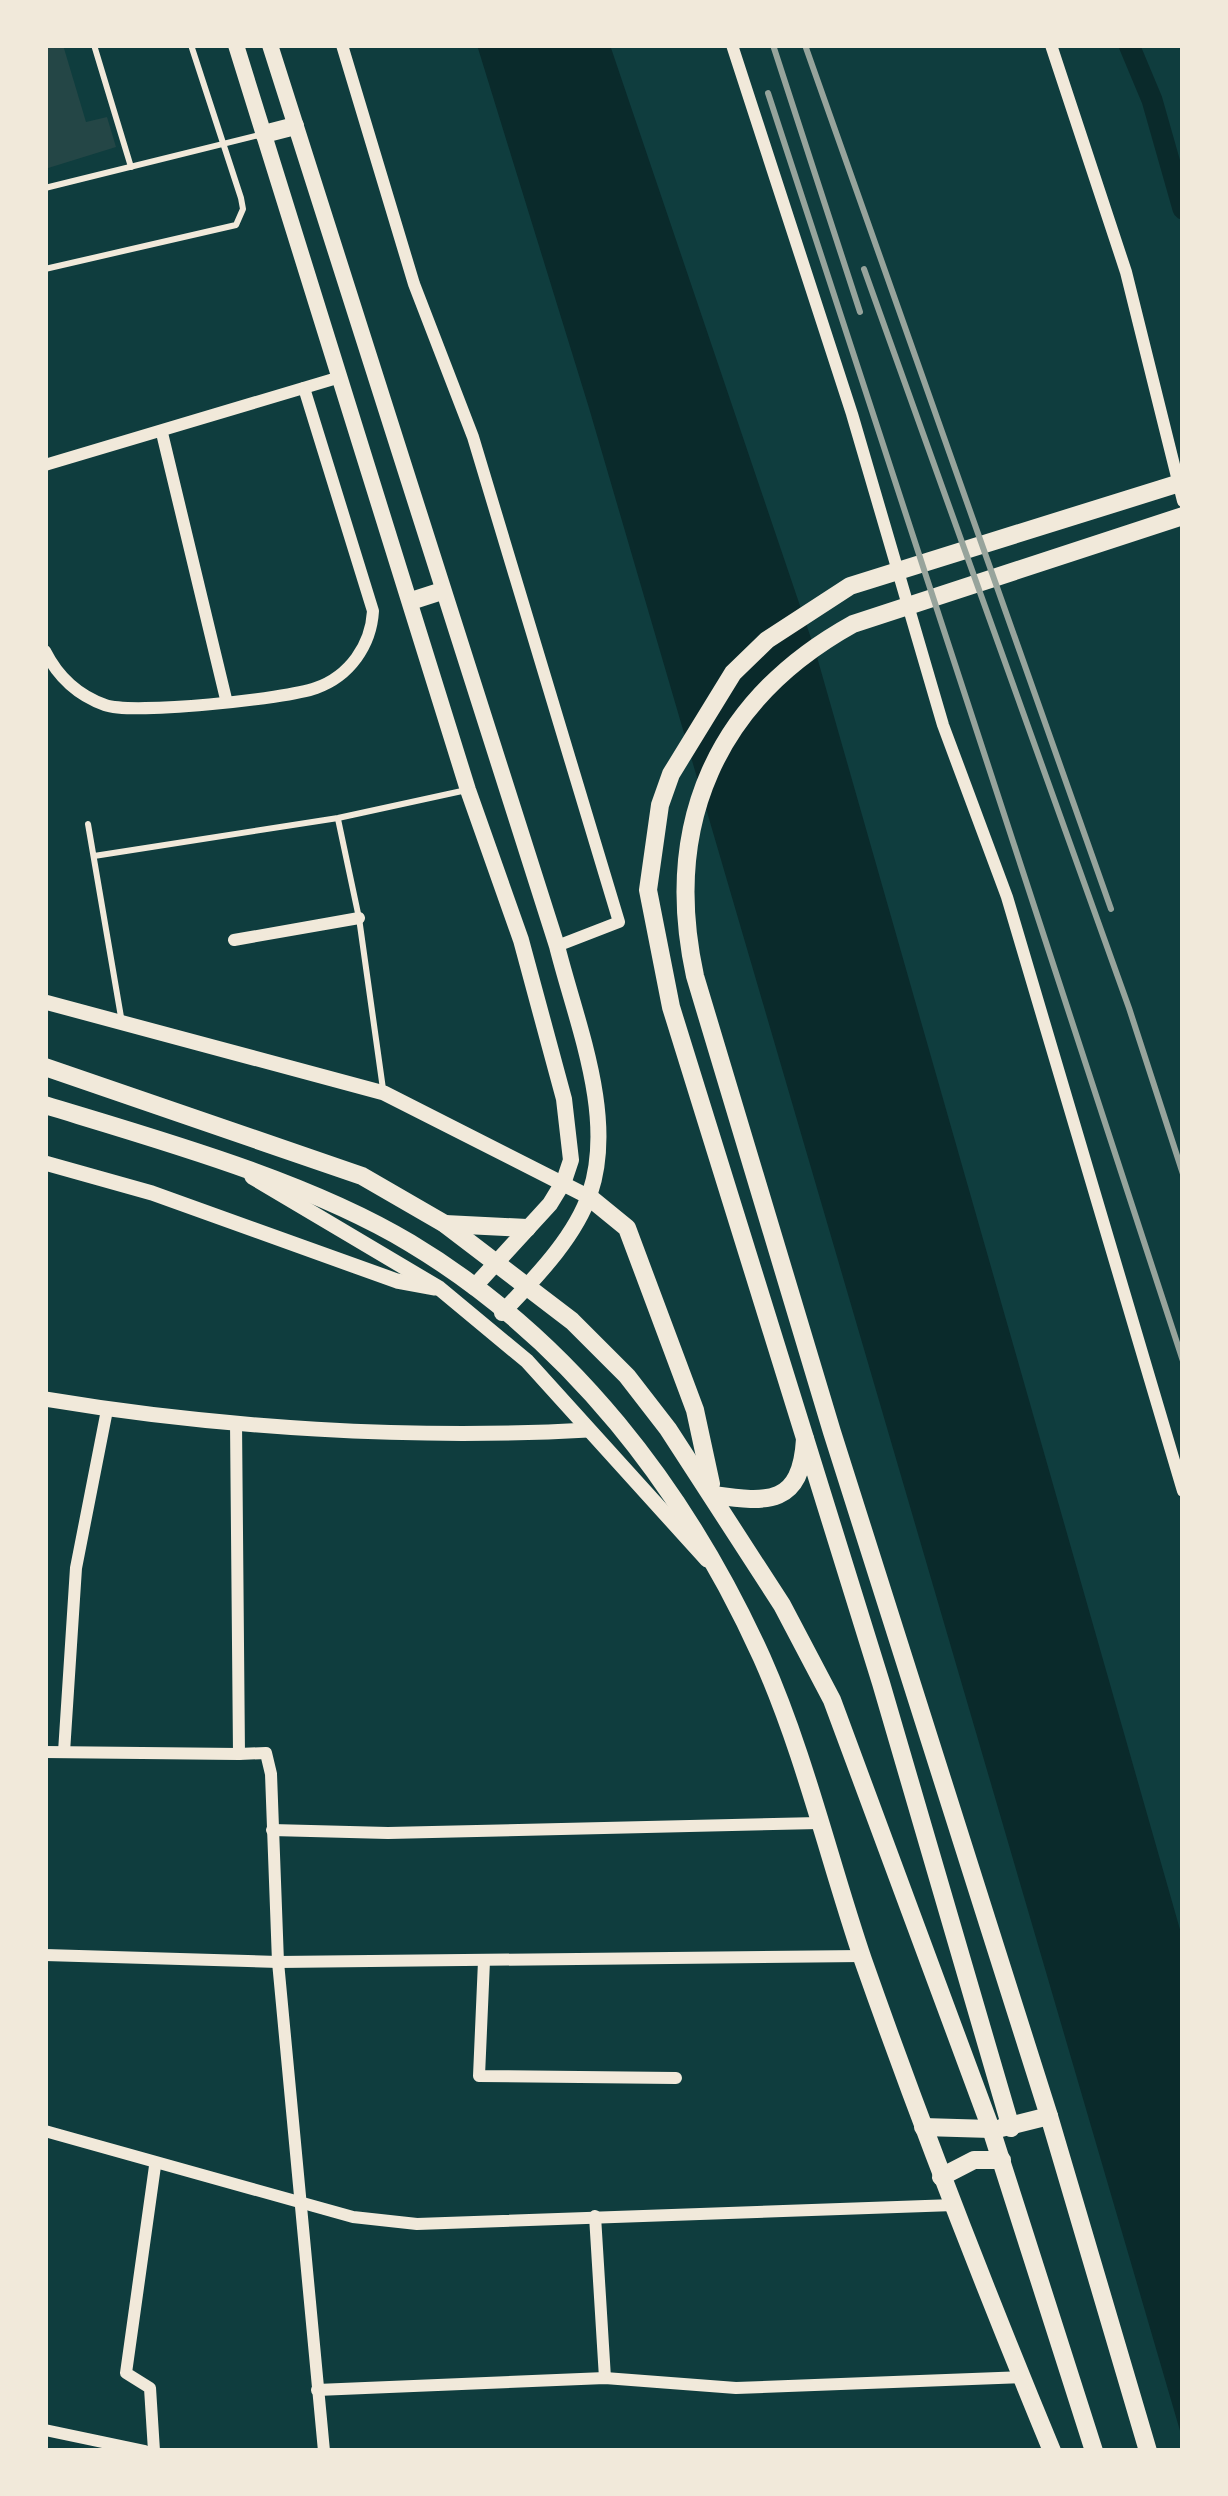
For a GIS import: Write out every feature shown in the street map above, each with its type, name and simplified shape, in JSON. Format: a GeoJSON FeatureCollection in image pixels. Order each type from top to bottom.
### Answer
{"type":"FeatureCollection","features":[{"type":"Feature","properties":{"kind":"main road"},"geometry":{"type":"LineString","coordinates":[[236,45],[468,790],[521,940],[564,1099],[571,1160],[564,1181],[474,1287]]}},
{"type":"Feature","properties":{"kind":"main road"},"geometry":{"type":"LineString","coordinates":[[270,45],[557,946],[589,1073],[599,1138],[589,1197],[527,1286],[502,1313]]}},
{"type":"Feature","properties":{"kind":"main road"},"geometry":{"type":"LineString","coordinates":[[264,134],[295,126]]}},
{"type":"Feature","properties":{"kind":"main road"},"geometry":{"type":"LineString","coordinates":[[1094,2451],[1002,2161],[1001,2128],[805,1438],[653,937],[648,890],[671,774],[733,673],[767,640],[850,586],[1183,482]]}},
{"type":"Feature","properties":{"kind":"main road"},"geometry":{"type":"LineString","coordinates":[[1148,2451],[1049,2116],[832,1432],[691,958],[683,920],[684,864],[694,810],[718,754],[751,703],[782,670],[823,640],[853,624],[1183,516]]}},
{"type":"Feature","properties":{"kind":"main road"},"geometry":{"type":"LineString","coordinates":[[411,601],[442,592]]}},
{"type":"Feature","properties":{"kind":"main road"},"geometry":{"type":"LineString","coordinates":[[45,1067],[362,1176],[496,1260],[627,1376],[713,1496],[832,1700],[1001,2128]]}},
{"type":"Feature","properties":{"kind":"main road"},"geometry":{"type":"LineString","coordinates":[[45,1105],[242,1171],[391,1233],[474,1287],[562,1364],[631,1435],[668,1485],[721,1575],[764,1661],[923,2127],[1052,2451]]}},
{"type":"Feature","properties":{"kind":"main road"},"geometry":{"type":"LineString","coordinates":[[589,1197],[627,1228],[695,1410],[713,1496]]}},
{"type":"Feature","properties":{"kind":"main road"},"geometry":{"type":"LineString","coordinates":[[445,1224],[527,1228]]}},
{"type":"Feature","properties":{"kind":"main road"},"geometry":{"type":"LineString","coordinates":[[713,1496],[759,1502],[786,1493],[803,1469],[805,1438]]}},
{"type":"Feature","properties":{"kind":"main road"},"geometry":{"type":"LineString","coordinates":[[923,2127],[1001,2128],[1049,2116]]}},
{"type":"Feature","properties":{"kind":"main road"},"geometry":{"type":"LineString","coordinates":[[941,2176],[974,2160],[1002,2161]]}},
{"type":"Feature","properties":{"kind":"street"},"geometry":{"type":"LineString","coordinates":[[343,45],[414,284],[473,437],[619,922],[557,946]]}},
{"type":"Feature","properties":{"kind":"street"},"geometry":{"type":"LineString","coordinates":[[732,45],[852,414],[943,725],[1007,897],[1183,1491]]}},
{"type":"Feature","properties":{"kind":"street"},"geometry":{"type":"LineString","coordinates":[[1051,45],[1126,272],[1183,501]]}},
{"type":"Feature","properties":{"kind":"street"},"geometry":{"type":"LineString","coordinates":[[45,465],[338,378]]}},
{"type":"Feature","properties":{"kind":"street"},"geometry":{"type":"LineString","coordinates":[[45,651],[50,670],[84,697],[137,710],[316,688],[360,655],[372,633],[365,576],[304,388]]}},
{"type":"Feature","properties":{"kind":"street"},"geometry":{"type":"LineString","coordinates":[[162,433],[226,699]]}},
{"type":"Feature","properties":{"kind":"street"},"geometry":{"type":"LineString","coordinates":[[234,940],[359,918]]}},
{"type":"Feature","properties":{"kind":"street"},"geometry":{"type":"LineString","coordinates":[[45,1002],[384,1093],[589,1197]]}},
{"type":"Feature","properties":{"kind":"street"},"geometry":{"type":"LineString","coordinates":[[45,1163],[152,1193],[410,1285],[439,1288]]}},
{"type":"Feature","properties":{"kind":"street"},"geometry":{"type":"LineString","coordinates":[[242,1171],[439,1288],[527,1361],[721,1575]]}},
{"type":"Feature","properties":{"kind":"street"},"geometry":{"type":"LineString","coordinates":[[45,1399],[236,1422],[518,1434],[589,1430]]}},
{"type":"Feature","properties":{"kind":"street"},"geometry":{"type":"LineString","coordinates":[[64,1752],[76,1568],[107,1410]]}},
{"type":"Feature","properties":{"kind":"street"},"geometry":{"type":"LineString","coordinates":[[236,1422],[239,1754]]}},
{"type":"Feature","properties":{"kind":"street"},"geometry":{"type":"LineString","coordinates":[[45,1752],[266,1753],[278,1962],[324,2451]]}},
{"type":"Feature","properties":{"kind":"street"},"geometry":{"type":"LineString","coordinates":[[272,1830],[388,1833],[819,1823]]}},
{"type":"Feature","properties":{"kind":"street"},"geometry":{"type":"LineString","coordinates":[[45,1955],[278,1962],[862,1956]]}},
{"type":"Feature","properties":{"kind":"street"},"geometry":{"type":"LineString","coordinates":[[484,1961],[479,2076],[676,2078]]}},
{"type":"Feature","properties":{"kind":"street"},"geometry":{"type":"LineString","coordinates":[[45,2131],[155,2166],[352,2218],[417,2224],[954,2205]]}},
{"type":"Feature","properties":{"kind":"street"},"geometry":{"type":"LineString","coordinates":[[45,2430],[149,2451],[150,2388],[126,2374],[155,2166]]}},
{"type":"Feature","properties":{"kind":"street"},"geometry":{"type":"LineString","coordinates":[[595,2216],[604,2378]]}},
{"type":"Feature","properties":{"kind":"street"},"geometry":{"type":"LineString","coordinates":[[317,2390],[604,2378],[736,2388],[1022,2378]]}},
{"type":"Feature","properties":{"kind":"lane"},"geometry":{"type":"LineString","coordinates":[[94,45],[131,166]]}},
{"type":"Feature","properties":{"kind":"lane"},"geometry":{"type":"LineString","coordinates":[[45,269],[236,225],[243,209],[191,45]]}},
{"type":"Feature","properties":{"kind":"lane"},"geometry":{"type":"LineString","coordinates":[[45,188],[264,134]]}},
{"type":"Feature","properties":{"kind":"lane"},"geometry":{"type":"LineString","coordinates":[[94,856],[338,818],[468,790]]}},
{"type":"Feature","properties":{"kind":"lane"},"geometry":{"type":"LineString","coordinates":[[338,818],[359,918],[384,1093]]}},
{"type":"Feature","properties":{"kind":"lane"},"geometry":{"type":"LineString","coordinates":[[88,824],[122,1026]]}},
{"type":"Feature","properties":{"kind":"shaded area"},"geometry":{"type":"Polygon","coordinates":[[[45,45],[63,45],[86,122],[107,117],[116,147],[45,169],[45,45]]]}},
{"type":"Feature","properties":{"kind":"shaded area"},"geometry":{"type":"Polygon","coordinates":[[[477,45],[610,45],[815,650],[1183,1940],[1183,2441],[589,408],[477,45]]]}},
{"type":"Feature","properties":{"kind":"waterway"},"geometry":{"type":"LineString","coordinates":[[1129,45],[1152,100],[1183,209]]}},
{"type":"Feature","properties":{"kind":"railway"},"geometry":{"type":"LineString","coordinates":[[773,45],[860,312]]}},
{"type":"Feature","properties":{"kind":"railway"},"geometry":{"type":"LineString","coordinates":[[805,45],[1111,909]]}},
{"type":"Feature","properties":{"kind":"railway"},"geometry":{"type":"LineString","coordinates":[[768,93],[1183,1361]]}},
{"type":"Feature","properties":{"kind":"railway"},"geometry":{"type":"LineString","coordinates":[[864,269],[1129,1008],[1183,1174]]}}]}
